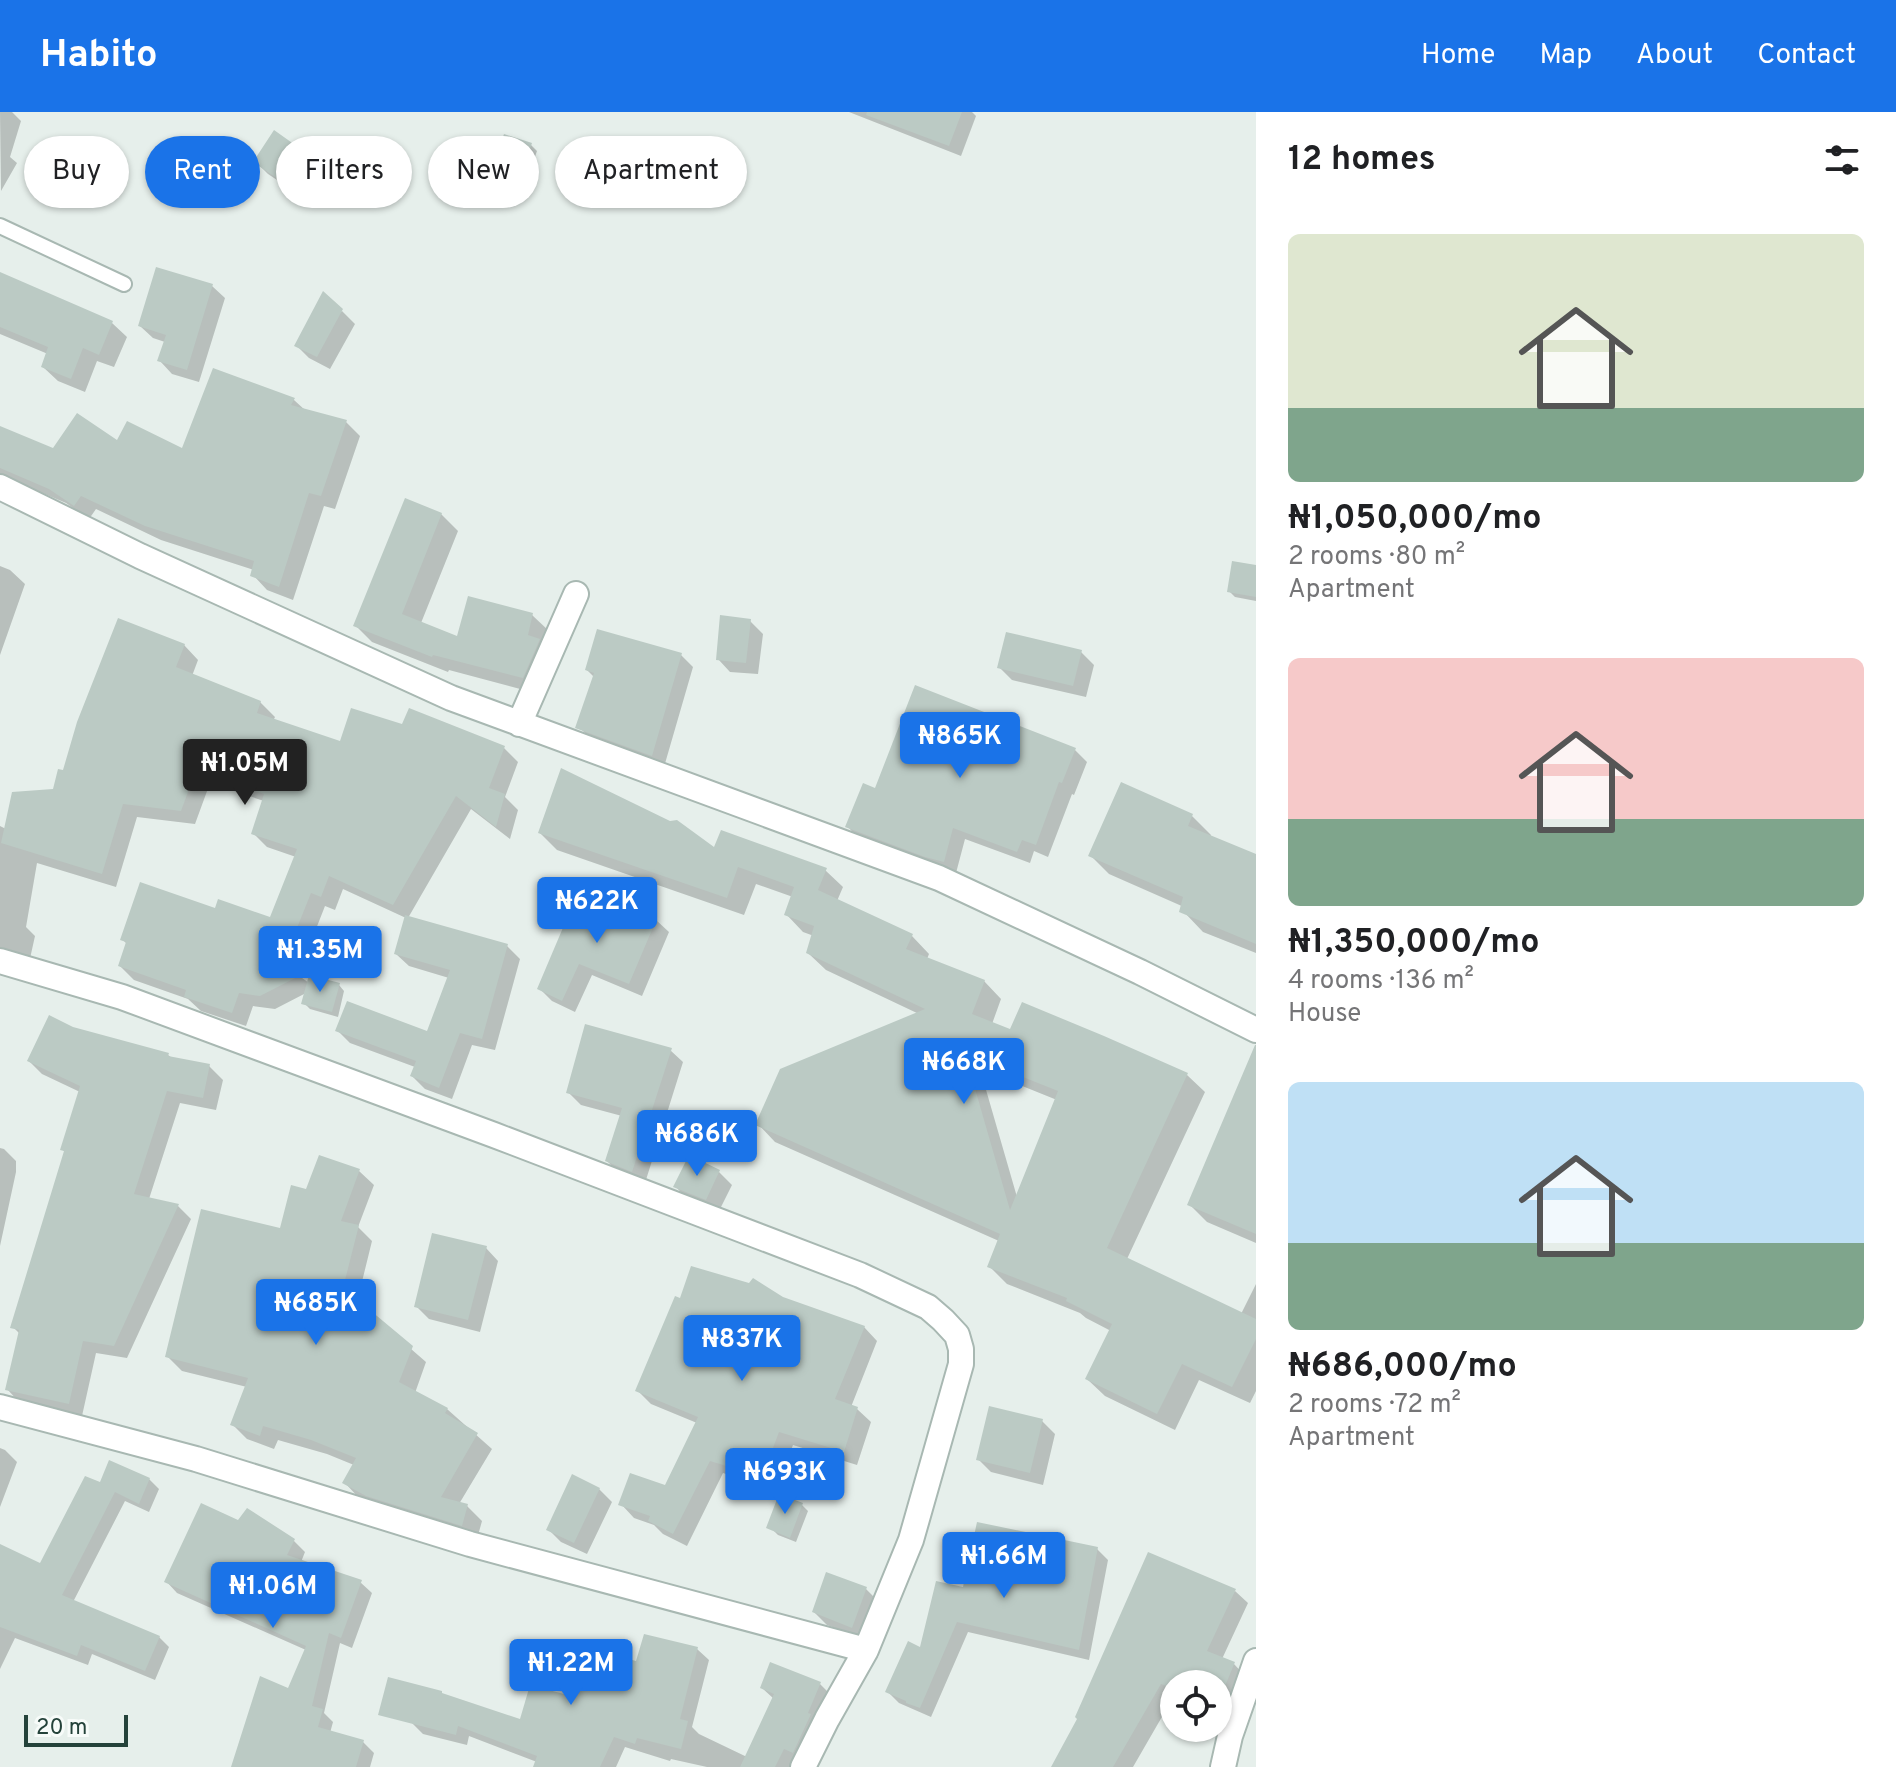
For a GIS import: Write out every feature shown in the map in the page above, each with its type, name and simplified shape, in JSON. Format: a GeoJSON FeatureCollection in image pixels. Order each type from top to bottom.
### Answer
{"type":"FeatureCollection","features":[{"type":"Feature","properties":{"kind":"street"},"geometry":{"type":"LineString","coordinates":[[0,487],[140,556],[423,685],[519,724],[939,878],[1256,1030]]}},
{"type":"Feature","properties":{"kind":"street"},"geometry":{"type":"LineString","coordinates":[[519,724],[576,594]]}},
{"type":"Feature","properties":{"kind":"street"},"geometry":{"type":"LineString","coordinates":[[0,961],[122,997],[494,1135],[860,1275],[928,1307],[943,1320],[957,1335],[961,1364],[911,1540],[866,1650],[803,1767]]}},
{"type":"Feature","properties":{"kind":"street"},"geometry":{"type":"LineString","coordinates":[[0,1407],[196,1459],[470,1544],[866,1650]]}},
{"type":"Feature","properties":{"kind":"street"},"geometry":{"type":"LineString","coordinates":[[1223,1767],[1230,1736],[1256,1661]]}},
{"type":"Feature","properties":{"kind":"lane"},"geometry":{"type":"LineString","coordinates":[[0,226],[124,284]]}},
{"type":"Feature","properties":{"kind":"building"},"geometry":{"type":"Polygon","coordinates":[[[867,112],[962,112],[949,146],[866,115],[867,112]]]}},
{"type":"Feature","properties":{"kind":"building"},"geometry":{"type":"Polygon","coordinates":[[[274,130],[282,136],[276,136],[276,178],[260,167],[260,151],[274,130]]]}},
{"type":"Feature","properties":{"kind":"building"},"geometry":{"type":"Polygon","coordinates":[[[156,267],[213,284],[187,370],[157,361],[166,335],[138,326],[156,267]]]}},
{"type":"Feature","properties":{"kind":"building"},"geometry":{"type":"Polygon","coordinates":[[[0,272],[113,321],[99,355],[83,348],[71,379],[41,367],[48,347],[0,327],[0,272]]]}},
{"type":"Feature","properties":{"kind":"building"},"geometry":{"type":"Polygon","coordinates":[[[323,291],[343,309],[317,357],[294,346],[323,291]]]}},
{"type":"Feature","properties":{"kind":"building"},"geometry":{"type":"Polygon","coordinates":[[[213,368],[295,398],[291,405],[347,420],[321,496],[309,493],[279,587],[250,576],[254,561],[145,526],[81,496],[74,506],[49,489],[0,468],[0,426],[53,448],[77,413],[117,440],[127,421],[182,448],[213,368]]]}},
{"type":"Feature","properties":{"kind":"building"},"geometry":{"type":"Polygon","coordinates":[[[405,498],[442,513],[402,614],[457,636],[468,596],[533,613],[528,635],[540,639],[523,678],[432,657],[353,626],[405,498]]]}},
{"type":"Feature","properties":{"kind":"building"},"geometry":{"type":"Polygon","coordinates":[[[1232,561],[1256,565],[1256,597],[1227,592],[1232,561]]]}},
{"type":"Feature","properties":{"kind":"building"},"geometry":{"type":"Polygon","coordinates":[[[720,615],[751,619],[746,663],[716,660],[720,615]]]}},
{"type":"Feature","properties":{"kind":"building"},"geometry":{"type":"Polygon","coordinates":[[[118,618],[185,644],[176,667],[261,701],[257,713],[340,741],[351,708],[402,724],[409,708],[505,746],[489,788],[505,794],[496,827],[456,796],[393,905],[329,876],[321,897],[311,893],[281,968],[303,974],[260,996],[239,993],[232,1013],[184,997],[186,990],[118,966],[126,942],[120,940],[140,882],[215,908],[218,899],[270,917],[297,849],[251,834],[264,794],[196,770],[181,811],[123,804],[102,874],[1,843],[12,792],[53,789],[58,769],[63,770],[77,722],[118,618]]]}},
{"type":"Feature","properties":{"kind":"building"},"geometry":{"type":"Polygon","coordinates":[[[597,629],[682,653],[652,756],[575,728],[594,673],[585,670],[597,629]]]}},
{"type":"Feature","properties":{"kind":"building"},"geometry":{"type":"Polygon","coordinates":[[[1006,632],[1082,650],[1073,686],[997,668],[1006,632]]]}},
{"type":"Feature","properties":{"kind":"building"},"geometry":{"type":"Polygon","coordinates":[[[915,685],[1076,748],[1062,783],[1059,782],[1036,845],[1022,840],[1017,852],[953,828],[944,862],[845,827],[863,783],[875,788],[915,685]]]}},
{"type":"Feature","properties":{"kind":"building"},"geometry":{"type":"Polygon","coordinates":[[[561,768],[670,821],[677,820],[714,847],[721,830],[827,868],[818,890],[913,934],[906,949],[985,980],[972,1014],[1010,1029],[1022,1002],[1188,1073],[1107,1248],[1256,1319],[1256,1339],[1232,1387],[1182,1364],[1157,1414],[1085,1379],[1112,1324],[1066,1301],[1067,1298],[987,1267],[1000,1234],[755,1125],[780,1069],[925,1009],[806,953],[814,926],[784,915],[794,887],[738,867],[727,898],[538,833],[561,768]],[[965,1054],[1010,1210],[1058,1091],[965,1054]]]}},
{"type":"Feature","properties":{"kind":"building"},"geometry":{"type":"Polygon","coordinates":[[[1121,782],[1193,814],[1188,826],[1256,854],[1256,944],[1179,912],[1183,897],[1088,856],[1121,782]]]}},
{"type":"Feature","properties":{"kind":"building"},"geometry":{"type":"Polygon","coordinates":[[[576,897],[657,918],[629,984],[579,964],[562,1001],[537,989],[576,897]]]}},
{"type":"Feature","properties":{"kind":"building"},"geometry":{"type":"Polygon","coordinates":[[[405,915],[508,944],[482,1039],[460,1033],[439,1088],[410,1076],[416,1061],[335,1031],[347,1001],[427,1031],[450,970],[394,954],[405,915]]]}},
{"type":"Feature","properties":{"kind":"building"},"geometry":{"type":"Polygon","coordinates":[[[309,975],[340,983],[332,1012],[301,1004],[309,975]]]}},
{"type":"Feature","properties":{"kind":"building"},"geometry":{"type":"Polygon","coordinates":[[[49,1015],[73,1027],[169,1053],[168,1056],[210,1064],[203,1098],[167,1091],[134,1194],[179,1204],[114,1346],[83,1341],[69,1404],[5,1390],[19,1330],[10,1328],[64,1151],[60,1150],[80,1086],[27,1061],[49,1015]]]}},
{"type":"Feature","properties":{"kind":"building"},"geometry":{"type":"Polygon","coordinates":[[[585,1024],[672,1048],[632,1172],[605,1161],[622,1108],[566,1093],[585,1024]]]}},
{"type":"Feature","properties":{"kind":"building"},"geometry":{"type":"Polygon","coordinates":[[[1256,1045],[1256,1234],[1187,1205],[1256,1045]]]}},
{"type":"Feature","properties":{"kind":"building"},"geometry":{"type":"Polygon","coordinates":[[[319,1155],[360,1169],[341,1221],[359,1225],[342,1292],[353,1296],[413,1346],[399,1382],[448,1408],[445,1413],[478,1433],[441,1497],[468,1504],[462,1526],[366,1496],[342,1483],[356,1458],[263,1426],[260,1436],[230,1425],[248,1378],[165,1357],[201,1209],[280,1228],[291,1185],[306,1189],[319,1155]]]}},
{"type":"Feature","properties":{"kind":"building"},"geometry":{"type":"Polygon","coordinates":[[[689,1155],[720,1170],[706,1200],[673,1187],[689,1155]]]}},
{"type":"Feature","properties":{"kind":"building"},"geometry":{"type":"Polygon","coordinates":[[[432,1233],[487,1246],[468,1320],[414,1307],[432,1233]]]}},
{"type":"Feature","properties":{"kind":"building"},"geometry":{"type":"Polygon","coordinates":[[[691,1266],[749,1283],[753,1278],[783,1297],[865,1326],[835,1399],[858,1407],[844,1452],[779,1432],[762,1477],[710,1461],[673,1534],[648,1521],[650,1516],[618,1505],[630,1473],[665,1485],[698,1417],[635,1391],[675,1296],[680,1298],[691,1266]]]}},
{"type":"Feature","properties":{"kind":"building"},"geometry":{"type":"Polygon","coordinates":[[[989,1406],[1043,1419],[1030,1473],[976,1460],[989,1406]]]}},
{"type":"Feature","properties":{"kind":"building"},"geometry":{"type":"Polygon","coordinates":[[[109,1460],[150,1478],[139,1504],[115,1492],[62,1595],[160,1636],[145,1671],[81,1645],[77,1656],[0,1627],[0,1544],[40,1563],[85,1476],[100,1482],[109,1460]]]}},
{"type":"Feature","properties":{"kind":"building"},"geometry":{"type":"Polygon","coordinates":[[[572,1474],[600,1488],[574,1543],[546,1530],[572,1474]]]}},
{"type":"Feature","properties":{"kind":"building"},"geometry":{"type":"Polygon","coordinates":[[[779,1494],[803,1503],[790,1538],[766,1528],[779,1494]]]}},
{"type":"Feature","properties":{"kind":"building"},"geometry":{"type":"Polygon","coordinates":[[[201,1503],[238,1520],[247,1508],[295,1539],[287,1555],[362,1580],[341,1638],[329,1633],[312,1706],[323,1709],[318,1727],[364,1740],[356,1767],[231,1767],[260,1676],[288,1688],[306,1646],[164,1582],[201,1503]]]}},
{"type":"Feature","properties":{"kind":"building"},"geometry":{"type":"Polygon","coordinates":[[[977,1522],[1098,1547],[1079,1650],[957,1622],[920,1708],[885,1692],[908,1641],[920,1647],[936,1581],[963,1587],[977,1522]]]}},
{"type":"Feature","properties":{"kind":"building"},"geometry":{"type":"Polygon","coordinates":[[[1148,1552],[1236,1589],[1207,1651],[1235,1662],[1232,1670],[1160,1670],[1160,1686],[1113,1767],[1051,1767],[1077,1719],[1075,1717],[1148,1552]]]}},
{"type":"Feature","properties":{"kind":"building"},"geometry":{"type":"Polygon","coordinates":[[[826,1572],[867,1587],[852,1628],[812,1612],[826,1572]]]}},
{"type":"Feature","properties":{"kind":"building"},"geometry":{"type":"Polygon","coordinates":[[[644,1634],[698,1647],[680,1719],[688,1721],[681,1749],[637,1738],[635,1744],[614,1737],[600,1767],[533,1767],[537,1756],[458,1726],[456,1735],[378,1715],[388,1677],[442,1691],[520,1719],[530,1685],[564,1694],[578,1645],[636,1661],[644,1634]]]}},
{"type":"Feature","properties":{"kind":"building"},"geometry":{"type":"Polygon","coordinates":[[[770,1662],[821,1682],[808,1713],[811,1714],[793,1753],[784,1749],[775,1767],[740,1767],[774,1694],[760,1688],[770,1662]]]}}]}
